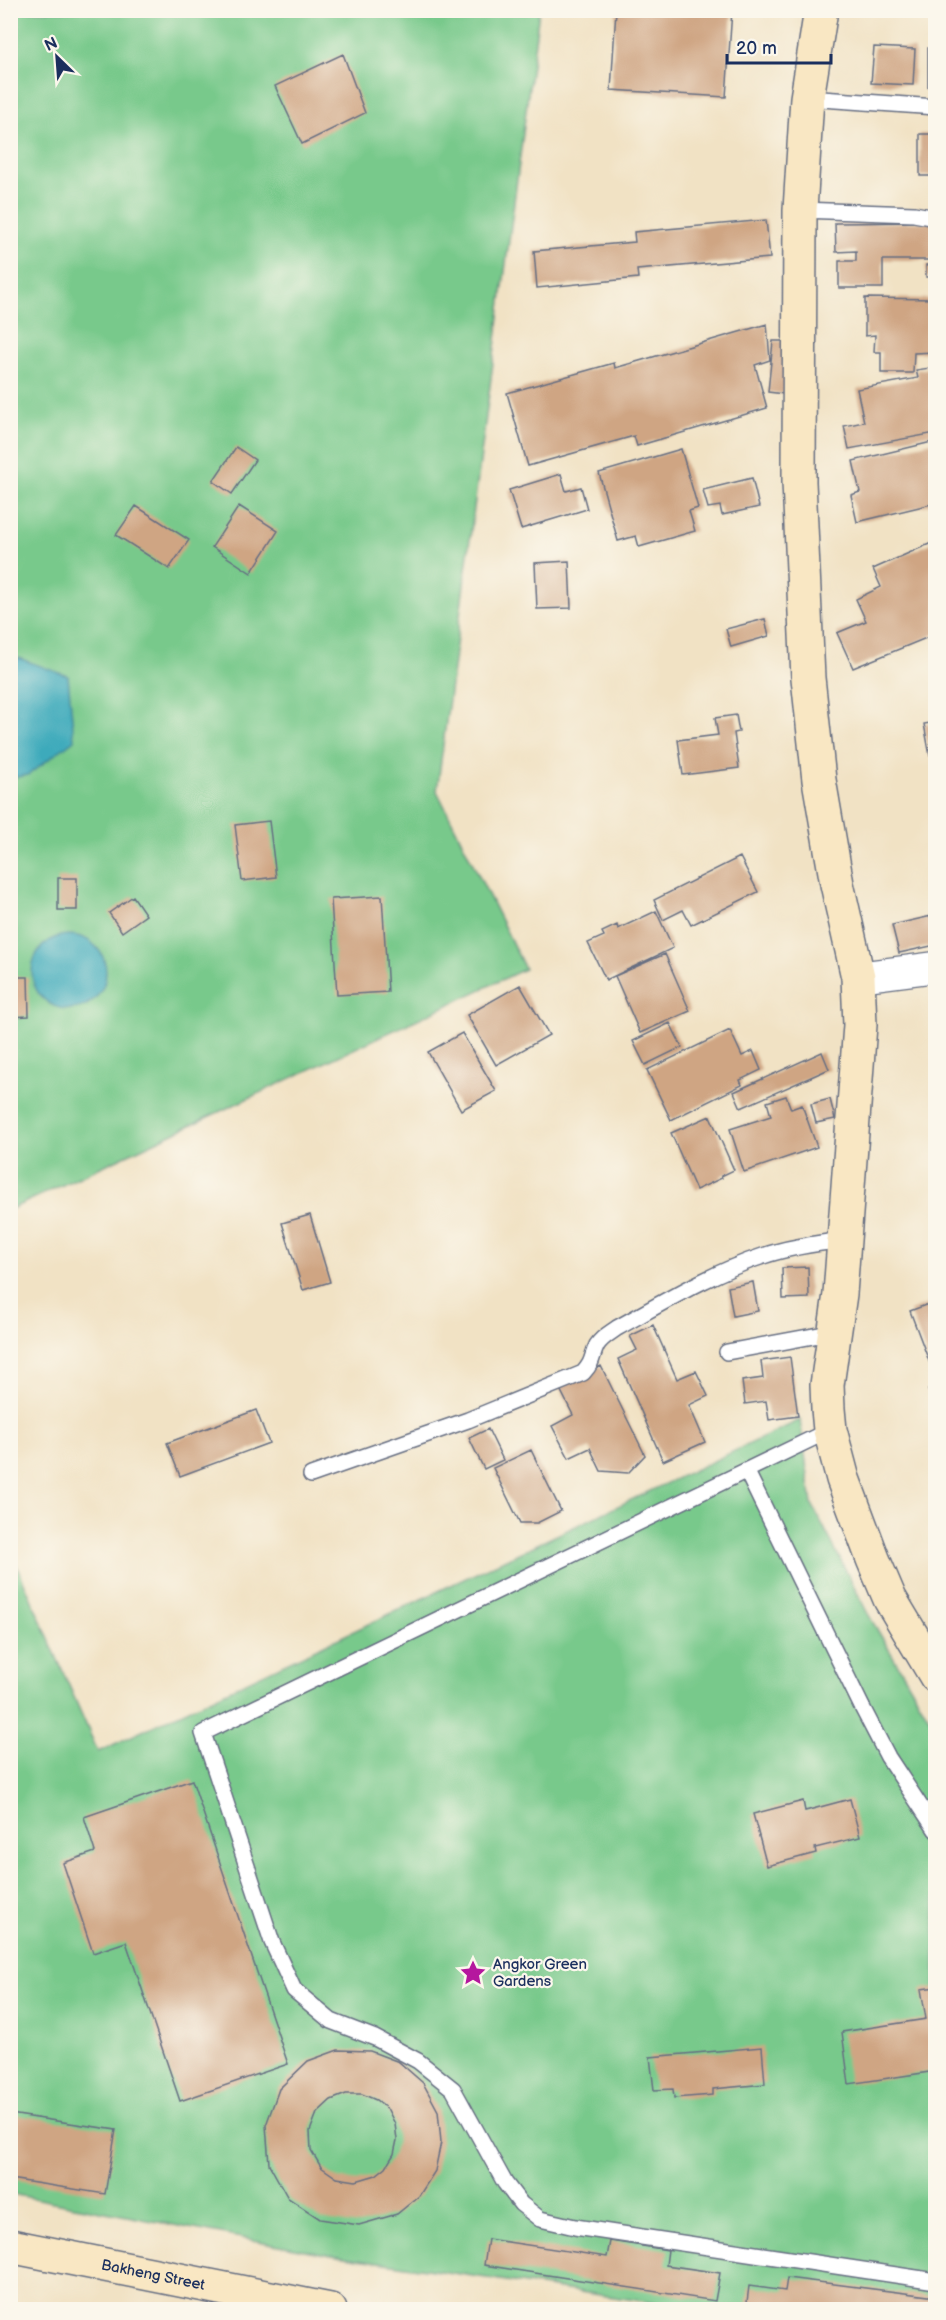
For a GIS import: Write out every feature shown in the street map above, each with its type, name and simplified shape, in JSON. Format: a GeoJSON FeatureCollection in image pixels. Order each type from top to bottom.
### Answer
{"type":"FeatureCollection","features":[{"type":"Feature","properties":{"kind":"street"},"geometry":{"type":"LineString","coordinates":[[821,10],[807,98],[800,210],[799,482],[808,678],[826,832],[858,977],[859,1055],[845,1240],[827,1385],[830,1430],[843,1479],[886,1589],[936,1676]]}},
{"type":"Feature","properties":{"kind":"street"},"geometry":{"type":"LineString","coordinates":[[858,977],[936,967]]}},
{"type":"Feature","properties":{"kind":"street","name":"Bakheng Street"},"geometry":{"type":"LineString","coordinates":[[10,2246],[330,2310]]}},
{"type":"Feature","properties":{"kind":"lane"},"geometry":{"type":"LineString","coordinates":[[807,98],[936,107]]}},
{"type":"Feature","properties":{"kind":"lane"},"geometry":{"type":"LineString","coordinates":[[800,210],[914,214],[936,218]]}},
{"type":"Feature","properties":{"kind":"lane"},"geometry":{"type":"LineString","coordinates":[[311,1475],[468,1420],[583,1373],[593,1360],[597,1346],[604,1337],[711,1277],[763,1256],[807,1245],[845,1240]]}},
{"type":"Feature","properties":{"kind":"lane"},"geometry":{"type":"LineString","coordinates":[[727,1352],[835,1332]]}},
{"type":"Feature","properties":{"kind":"lane"},"geometry":{"type":"LineString","coordinates":[[830,1430],[203,1733],[272,1942],[294,1990],[331,2021],[375,2038],[418,2061],[453,2089],[505,2182],[521,2204],[540,2219],[575,2227],[936,2281]]}},
{"type":"Feature","properties":{"kind":"lane"},"geometry":{"type":"LineString","coordinates":[[747,1472],[888,1757],[936,1830]]}},
{"type":"Feature","properties":{"kind":"green space"},"geometry":{"type":"Polygon","coordinates":[[[10,11],[539,11],[437,791],[525,969],[11,1209],[10,11]]]}},
{"type":"Feature","properties":{"kind":"green space","name":"Angkor Green Gardens"},"geometry":{"type":"Polygon","coordinates":[[[800,1420],[812,1504],[868,1614],[935,1728],[935,2309],[695,2309],[331,2255],[11,2194],[10,1550],[98,1752],[800,1420]]]}},
{"type":"Feature","properties":{"kind":"water"},"geometry":{"type":"Polygon","coordinates":[[[10,655],[68,676],[74,740],[28,775],[11,778],[10,655]]]}},
{"type":"Feature","properties":{"kind":"water"},"geometry":{"type":"Polygon","coordinates":[[[69,935],[90,941],[100,951],[106,972],[100,993],[90,1003],[69,1009],[48,1003],[38,993],[32,972],[38,951],[48,941],[69,935]]]}},
{"type":"Feature","properties":{"kind":"building"},"geometry":{"type":"Polygon","coordinates":[[[616,10],[732,10],[726,97],[611,90],[616,10]]]}},
{"type":"Feature","properties":{"kind":"building"},"geometry":{"type":"Polygon","coordinates":[[[929,10],[936,10],[936,21],[930,21],[929,10]]]}},
{"type":"Feature","properties":{"kind":"building"},"geometry":{"type":"Polygon","coordinates":[[[874,47],[915,49],[913,85],[871,83],[874,47]]]}},
{"type":"Feature","properties":{"kind":"building"},"geometry":{"type":"Polygon","coordinates":[[[928,48],[936,48],[936,87],[928,87],[928,48]]]}},
{"type":"Feature","properties":{"kind":"building"},"geometry":{"type":"Polygon","coordinates":[[[343,54],[365,113],[302,144],[275,86],[343,54]]]}},
{"type":"Feature","properties":{"kind":"building"},"geometry":{"type":"Polygon","coordinates":[[[920,134],[936,134],[936,176],[920,176],[920,134]]]}},
{"type":"Feature","properties":{"kind":"building"},"geometry":{"type":"Polygon","coordinates":[[[766,220],[770,258],[637,270],[638,278],[537,288],[534,251],[635,242],[634,232],[766,220]]]}},
{"type":"Feature","properties":{"kind":"building"},"geometry":{"type":"Polygon","coordinates":[[[933,222],[933,260],[883,260],[883,288],[839,288],[839,261],[856,261],[856,251],[836,252],[835,223],[933,222]]]}},
{"type":"Feature","properties":{"kind":"building"},"geometry":{"type":"Polygon","coordinates":[[[926,265],[936,265],[936,277],[926,277],[926,265]]]}},
{"type":"Feature","properties":{"kind":"building"},"geometry":{"type":"Polygon","coordinates":[[[865,298],[936,299],[936,352],[914,353],[913,373],[881,373],[881,352],[874,352],[875,335],[865,336],[865,298]]]}},
{"type":"Feature","properties":{"kind":"building"},"geometry":{"type":"Polygon","coordinates":[[[767,324],[770,360],[755,365],[767,408],[637,446],[634,436],[528,466],[507,393],[614,363],[615,368],[767,324]]]}},
{"type":"Feature","properties":{"kind":"building"},"geometry":{"type":"Polygon","coordinates":[[[773,341],[789,341],[784,394],[768,392],[773,341]]]}},
{"type":"Feature","properties":{"kind":"building"},"geometry":{"type":"Polygon","coordinates":[[[936,367],[936,433],[849,449],[844,426],[864,422],[857,389],[918,378],[916,370],[936,367]]]}},
{"type":"Feature","properties":{"kind":"building"},"geometry":{"type":"Polygon","coordinates":[[[936,441],[936,503],[857,522],[851,495],[860,492],[853,461],[936,441]]]}},
{"type":"Feature","properties":{"kind":"building"},"geometry":{"type":"Polygon","coordinates":[[[236,447],[255,460],[232,494],[213,481],[236,447]]]}},
{"type":"Feature","properties":{"kind":"building"},"geometry":{"type":"Polygon","coordinates":[[[681,449],[698,508],[689,511],[695,531],[639,547],[636,536],[618,541],[599,473],[681,449]]]}},
{"type":"Feature","properties":{"kind":"building"},"geometry":{"type":"Polygon","coordinates":[[[561,474],[566,491],[581,487],[587,509],[521,529],[509,490],[561,474]]]}},
{"type":"Feature","properties":{"kind":"building"},"geometry":{"type":"Polygon","coordinates":[[[752,478],[759,507],[722,515],[720,506],[708,508],[703,490],[752,478]]]}},
{"type":"Feature","properties":{"kind":"building"},"geometry":{"type":"Polygon","coordinates":[[[136,506],[189,540],[169,569],[116,535],[136,506]]]}},
{"type":"Feature","properties":{"kind":"building"},"geometry":{"type":"Polygon","coordinates":[[[239,506],[278,531],[251,573],[212,547],[239,506]]]}},
{"type":"Feature","properties":{"kind":"building"},"geometry":{"type":"Polygon","coordinates":[[[936,541],[936,634],[853,668],[837,633],[866,621],[856,599],[881,587],[873,569],[936,541]]]}},
{"type":"Feature","properties":{"kind":"building"},"geometry":{"type":"Polygon","coordinates":[[[569,561],[571,608],[537,609],[535,563],[569,561]]]}},
{"type":"Feature","properties":{"kind":"building"},"geometry":{"type":"Polygon","coordinates":[[[765,619],[769,636],[731,647],[726,629],[765,619]]]}},
{"type":"Feature","properties":{"kind":"building"},"geometry":{"type":"Polygon","coordinates":[[[736,715],[739,732],[734,733],[739,768],[683,775],[678,740],[718,735],[715,718],[736,715]]]}},
{"type":"Feature","properties":{"kind":"building"},"geometry":{"type":"Polygon","coordinates":[[[936,722],[936,755],[930,756],[924,724],[936,722]]]}},
{"type":"Feature","properties":{"kind":"building"},"geometry":{"type":"Polygon","coordinates":[[[269,821],[276,877],[242,881],[235,825],[269,821]]]}},
{"type":"Feature","properties":{"kind":"building"},"geometry":{"type":"Polygon","coordinates":[[[740,857],[758,892],[691,925],[683,910],[663,920],[654,900],[740,857]]]}},
{"type":"Feature","properties":{"kind":"building"},"geometry":{"type":"Polygon","coordinates":[[[58,878],[77,878],[77,910],[58,910],[58,878]]]}},
{"type":"Feature","properties":{"kind":"building"},"geometry":{"type":"Polygon","coordinates":[[[133,896],[146,915],[122,932],[109,913],[133,896]]]}},
{"type":"Feature","properties":{"kind":"building"},"geometry":{"type":"Polygon","coordinates":[[[382,896],[388,992],[337,995],[331,899],[382,896]]]}},
{"type":"Feature","properties":{"kind":"building"},"geometry":{"type":"Polygon","coordinates":[[[656,911],[673,948],[606,980],[588,943],[604,936],[602,932],[617,925],[618,929],[656,911]]]}},
{"type":"Feature","properties":{"kind":"building"},"geometry":{"type":"Polygon","coordinates":[[[936,915],[936,945],[899,953],[892,925],[936,915]]]}},
{"type":"Feature","properties":{"kind":"building"},"geometry":{"type":"Polygon","coordinates":[[[665,954],[690,1011],[640,1033],[615,976],[665,954]]]}},
{"type":"Feature","properties":{"kind":"building"},"geometry":{"type":"Polygon","coordinates":[[[10,977],[28,977],[29,1016],[10,1017],[10,977]]]}},
{"type":"Feature","properties":{"kind":"building"},"geometry":{"type":"Polygon","coordinates":[[[520,985],[549,1035],[496,1065],[467,1015],[520,985]]]}},
{"type":"Feature","properties":{"kind":"building"},"geometry":{"type":"Polygon","coordinates":[[[670,1023],[682,1047],[645,1065],[633,1041],[670,1023]]]}},
{"type":"Feature","properties":{"kind":"building"},"geometry":{"type":"Polygon","coordinates":[[[730,1030],[742,1056],[753,1051],[761,1070],[740,1080],[742,1085],[671,1120],[647,1070],[730,1030]]]}},
{"type":"Feature","properties":{"kind":"building"},"geometry":{"type":"Polygon","coordinates":[[[462,1033],[496,1091],[461,1110],[428,1052],[462,1033]]]}},
{"type":"Feature","properties":{"kind":"building"},"geometry":{"type":"Polygon","coordinates":[[[822,1052],[829,1069],[741,1108],[734,1092],[822,1052]]]}},
{"type":"Feature","properties":{"kind":"building"},"geometry":{"type":"Polygon","coordinates":[[[786,1096],[791,1109],[802,1105],[817,1147],[744,1172],[730,1129],[771,1116],[767,1102],[786,1096]]]}},
{"type":"Feature","properties":{"kind":"building"},"geometry":{"type":"Polygon","coordinates":[[[830,1099],[835,1119],[816,1123],[811,1104],[830,1099]]]}},
{"type":"Feature","properties":{"kind":"building"},"geometry":{"type":"Polygon","coordinates":[[[710,1116],[734,1170],[696,1190],[671,1133],[710,1116]]]}},
{"type":"Feature","properties":{"kind":"building"},"geometry":{"type":"Polygon","coordinates":[[[310,1215],[330,1282],[303,1290],[282,1223],[310,1215]]]}},
{"type":"Feature","properties":{"kind":"building"},"geometry":{"type":"Polygon","coordinates":[[[808,1267],[809,1298],[783,1299],[782,1268],[808,1267]]]}},
{"type":"Feature","properties":{"kind":"building"},"geometry":{"type":"Polygon","coordinates":[[[753,1282],[758,1311],[733,1316],[728,1287],[753,1282]]]}},
{"type":"Feature","properties":{"kind":"building"},"geometry":{"type":"Polygon","coordinates":[[[936,1301],[936,1377],[935,1377],[910,1311],[936,1301]]]}},
{"type":"Feature","properties":{"kind":"building"},"geometry":{"type":"Polygon","coordinates":[[[653,1325],[677,1379],[696,1371],[708,1396],[689,1405],[705,1442],[663,1461],[618,1359],[637,1350],[630,1336],[653,1325]]]}},
{"type":"Feature","properties":{"kind":"building"},"geometry":{"type":"Polygon","coordinates":[[[790,1357],[798,1416],[769,1420],[766,1401],[745,1404],[742,1381],[763,1378],[761,1361],[790,1357]]]}},
{"type":"Feature","properties":{"kind":"building"},"geometry":{"type":"Polygon","coordinates":[[[601,1366],[645,1455],[628,1473],[601,1471],[590,1448],[569,1458],[552,1426],[573,1415],[559,1387],[601,1366]]]}},
{"type":"Feature","properties":{"kind":"building"},"geometry":{"type":"Polygon","coordinates":[[[936,1387],[936,1410],[935,1410],[928,1390],[936,1387]]]}},
{"type":"Feature","properties":{"kind":"building"},"geometry":{"type":"Polygon","coordinates":[[[256,1410],[269,1443],[180,1476],[167,1443],[256,1410]]]}},
{"type":"Feature","properties":{"kind":"building"},"geometry":{"type":"Polygon","coordinates":[[[488,1429],[503,1460],[484,1469],[469,1438],[488,1429]]]}},
{"type":"Feature","properties":{"kind":"building"},"geometry":{"type":"Polygon","coordinates":[[[531,1450],[561,1511],[537,1523],[520,1523],[493,1468],[531,1450]]]}},
{"type":"Feature","properties":{"kind":"building"},"geometry":{"type":"Polygon","coordinates":[[[192,1780],[288,2064],[180,2101],[126,1942],[93,1953],[63,1863],[95,1852],[84,1817],[192,1780]]]}},
{"type":"Feature","properties":{"kind":"building"},"geometry":{"type":"Polygon","coordinates":[[[850,1799],[860,1837],[815,1848],[816,1853],[767,1866],[753,1814],[803,1801],[805,1811],[850,1799]]]}},
{"type":"Feature","properties":{"kind":"building"},"geometry":{"type":"Polygon","coordinates":[[[936,1987],[936,2071],[849,2084],[842,2032],[926,2019],[921,1989],[936,1987]]]}},
{"type":"Feature","properties":{"kind":"building"},"geometry":{"type":"Polygon","coordinates":[[[762,2047],[765,2084],[713,2089],[713,2095],[674,2098],[673,2089],[654,2090],[650,2057],[762,2047]]]}},
{"type":"Feature","properties":{"kind":"building"},"geometry":{"type":"Polygon","coordinates":[[[338,2050],[370,2051],[399,2062],[423,2083],[438,2111],[441,2142],[435,2171],[419,2196],[397,2214],[359,2225],[320,2219],[288,2198],[269,2164],[266,2125],[279,2089],[308,2061],[338,2050]],[[346,2094],[331,2100],[317,2113],[310,2131],[311,2150],[321,2167],[337,2178],[356,2181],[376,2175],[386,2167],[394,2154],[397,2140],[395,2124],[388,2110],[376,2100],[362,2094],[346,2094]]]}},
{"type":"Feature","properties":{"kind":"building"},"geometry":{"type":"Polygon","coordinates":[[[10,2114],[116,2130],[105,2194],[10,2179],[10,2114]]]}},
{"type":"Feature","properties":{"kind":"building"},"geometry":{"type":"Polygon","coordinates":[[[488,2239],[607,2257],[610,2241],[668,2250],[666,2265],[720,2273],[715,2301],[484,2265],[488,2239]]]}},
{"type":"Feature","properties":{"kind":"building"},"geometry":{"type":"Polygon","coordinates":[[[787,2278],[936,2297],[936,2310],[746,2310],[749,2286],[785,2291],[787,2278]]]}},
{"type":"Feature","properties":{"kind":"place","name":"Angkor Green Gardens"},"geometry":{"type":"Point","coordinates":[473,1973]}}]}
